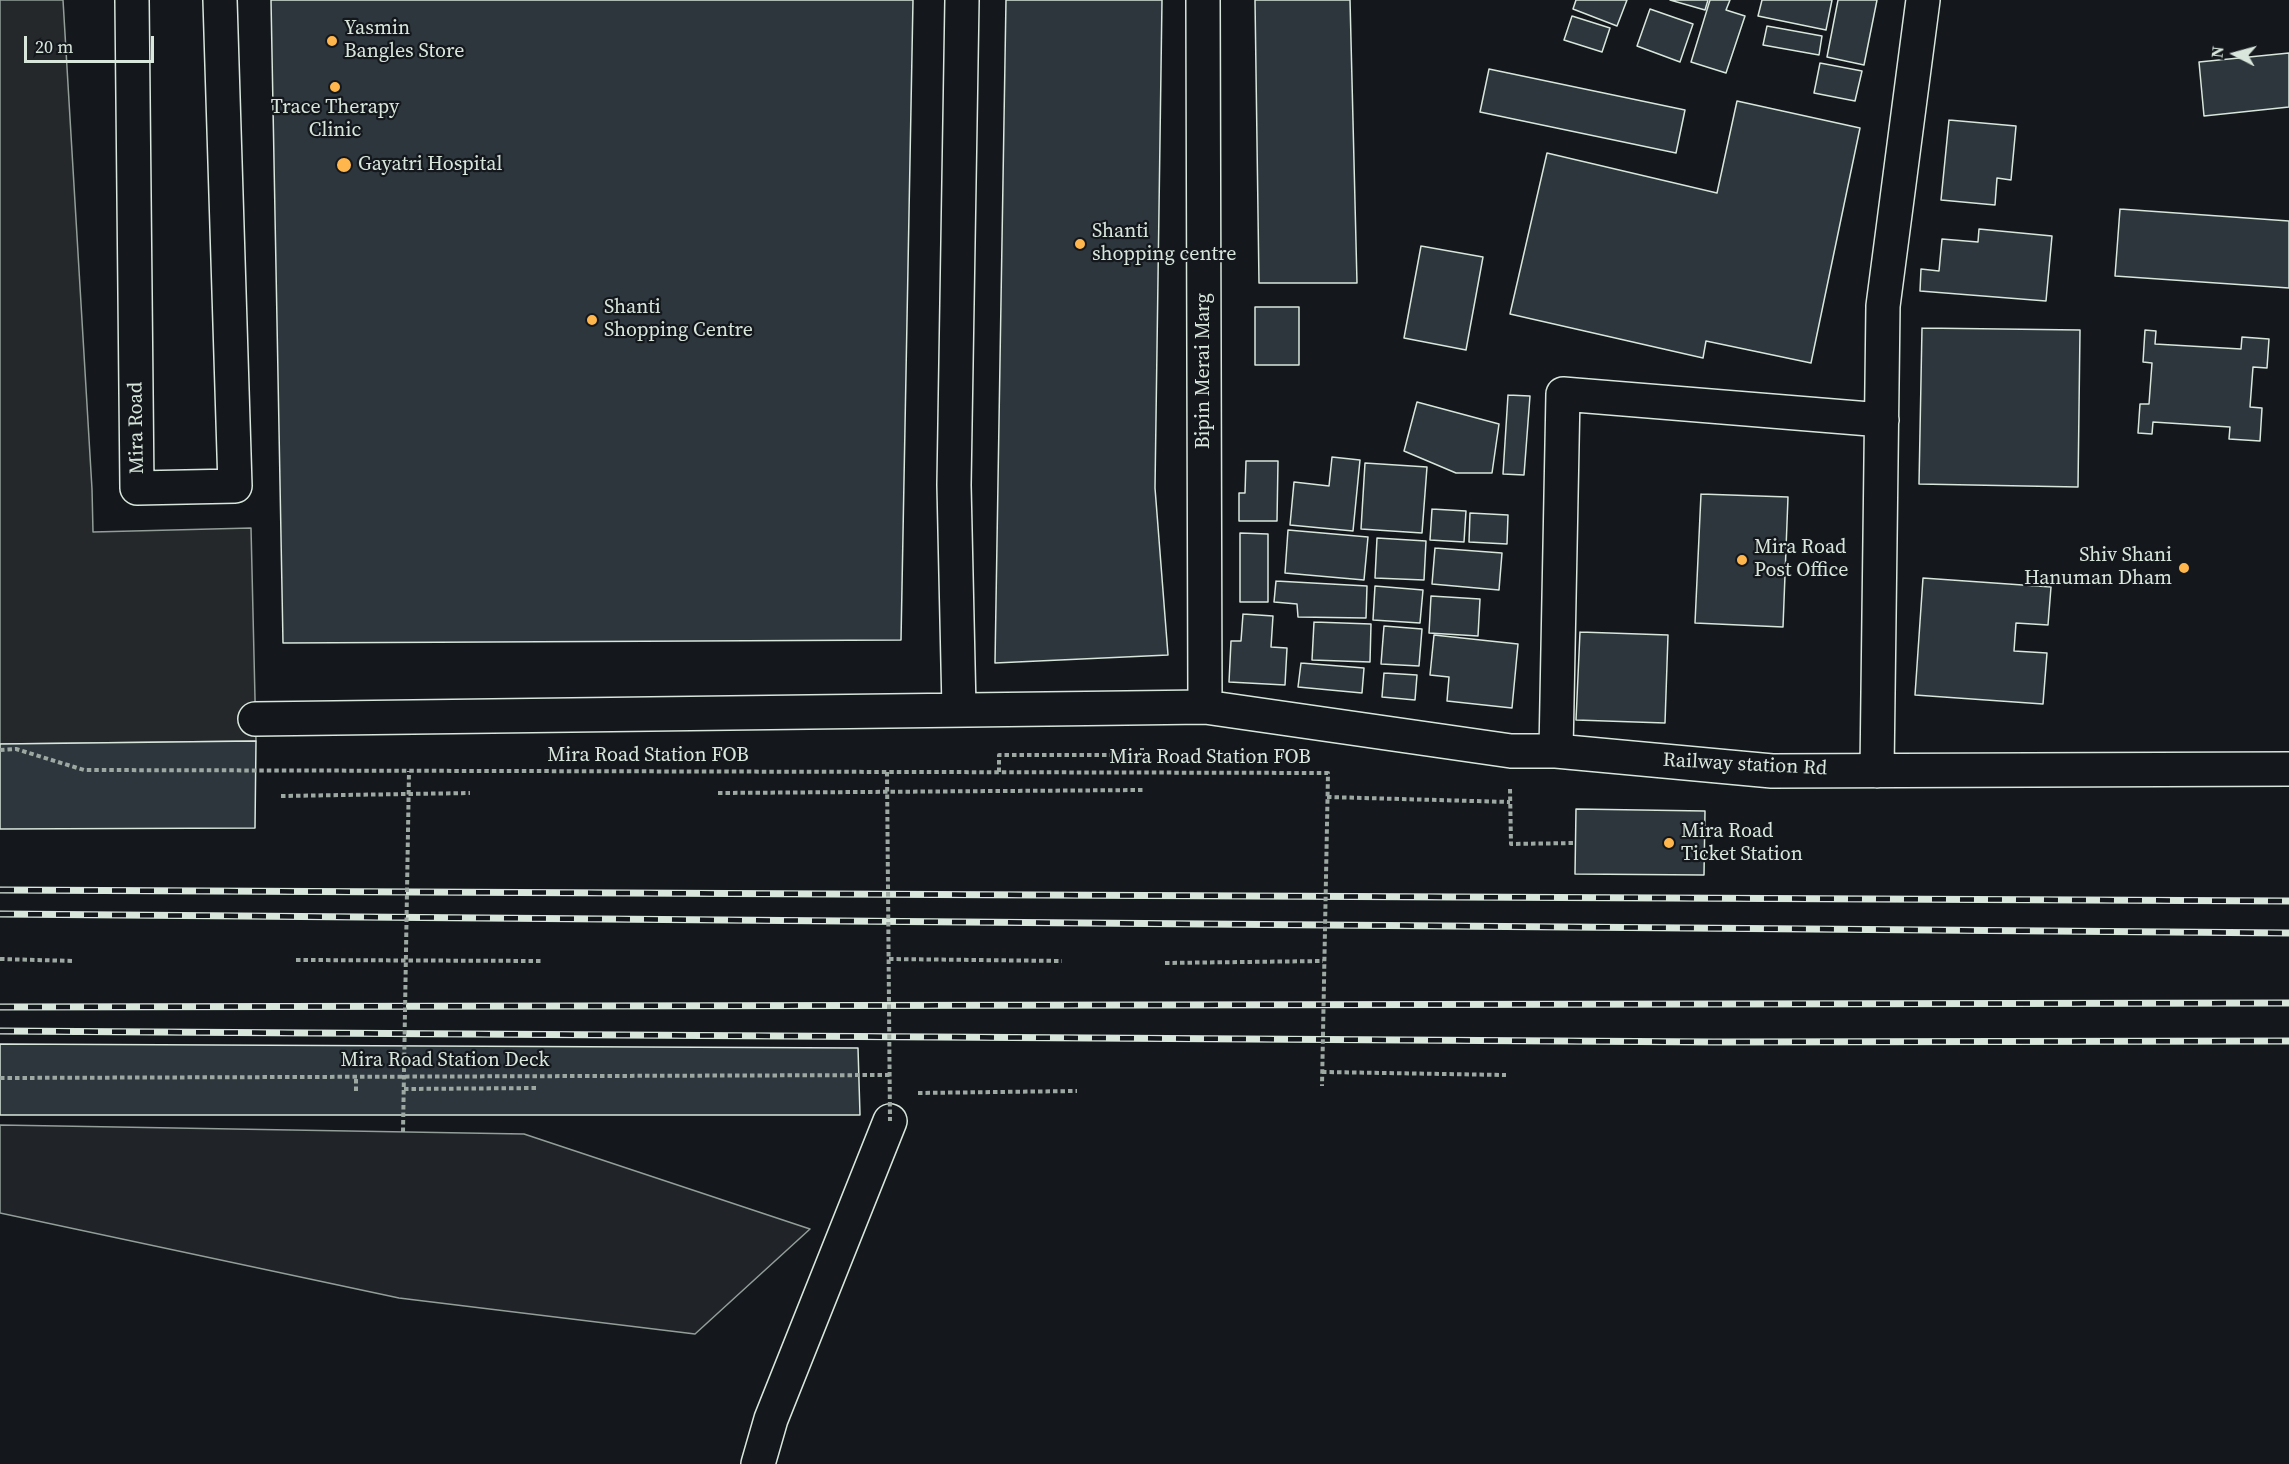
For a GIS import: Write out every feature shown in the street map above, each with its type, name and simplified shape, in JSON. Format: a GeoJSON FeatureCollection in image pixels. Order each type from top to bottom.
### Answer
{"type":"FeatureCollection","features":[{"type":"Feature","properties":{"kind":"street","name":"Mira Road"},"geometry":{"type":"LineString","coordinates":[[132,0],[137,488],[147,488],[235,486],[220,0]]}},
{"type":"Feature","properties":{"kind":"street"},"geometry":{"type":"LineString","coordinates":[[959,709],[954,486],[962,0]]}},
{"type":"Feature","properties":{"kind":"street","name":"Bipin Merai Marg"},"geometry":{"type":"LineString","coordinates":[[1203,0],[1204,707]]}},
{"type":"Feature","properties":{"kind":"street"},"geometry":{"type":"LineString","coordinates":[[1877,771],[1883,306],[1923,0]]}},
{"type":"Feature","properties":{"kind":"street"},"geometry":{"type":"LineString","coordinates":[[1556,751],[1563,394],[1882,420]]}},
{"type":"Feature","properties":{"kind":"street","name":"Railway station Rd"},"geometry":{"type":"LineString","coordinates":[[255,719],[1204,707],[1511,751],[1556,751],[1772,771],[2289,769]]}},
{"type":"Feature","properties":{"kind":"street"},"geometry":{"type":"LineString","coordinates":[[758,1464],[771,1419],[890,1121]]}},
{"type":"Feature","properties":{"kind":"path","name":"Mira Road Station FOB"},"geometry":{"type":"LineString","coordinates":[[0,750],[16,750],[84,770],[1328,773],[1322,1086]]}},
{"type":"Feature","properties":{"kind":"path"},"geometry":{"type":"LineString","coordinates":[[1511,751],[1511,844],[1576,843]]}},
{"type":"Feature","properties":{"kind":"path"},"geometry":{"type":"LineString","coordinates":[[999,772],[999,755],[1142,755]]}},
{"type":"Feature","properties":{"kind":"path"},"geometry":{"type":"LineString","coordinates":[[403,1132],[410,771]]}},
{"type":"Feature","properties":{"kind":"path"},"geometry":{"type":"LineString","coordinates":[[887,772],[890,1121]]}},
{"type":"Feature","properties":{"kind":"path"},"geometry":{"type":"LineString","coordinates":[[718,793],[1145,790]]}},
{"type":"Feature","properties":{"kind":"path"},"geometry":{"type":"LineString","coordinates":[[280,796],[470,793]]}},
{"type":"Feature","properties":{"kind":"path"},"geometry":{"type":"LineString","coordinates":[[1327,797],[1510,802]]}},
{"type":"Feature","properties":{"kind":"path"},"geometry":{"type":"LineString","coordinates":[[0,959],[74,961]]}},
{"type":"Feature","properties":{"kind":"path"},"geometry":{"type":"LineString","coordinates":[[889,959],[1062,961]]}},
{"type":"Feature","properties":{"kind":"path"},"geometry":{"type":"LineString","coordinates":[[296,960],[543,961]]}},
{"type":"Feature","properties":{"kind":"path"},"geometry":{"type":"LineString","coordinates":[[1165,963],[1323,961]]}},
{"type":"Feature","properties":{"kind":"path"},"geometry":{"type":"LineString","coordinates":[[1322,1072],[1506,1075]]}},
{"type":"Feature","properties":{"kind":"path","name":"Mira Road Station Deck"},"geometry":{"type":"LineString","coordinates":[[0,1078],[890,1075]]}},
{"type":"Feature","properties":{"kind":"path"},"geometry":{"type":"LineString","coordinates":[[356,1076],[356,1090]]}},
{"type":"Feature","properties":{"kind":"path"},"geometry":{"type":"LineString","coordinates":[[404,1089],[540,1088]]}},
{"type":"Feature","properties":{"kind":"path"},"geometry":{"type":"LineString","coordinates":[[914,1093],[1077,1091]]}},
{"type":"Feature","properties":{"kind":"shaded area"},"geometry":{"type":"Polygon","coordinates":[[[0,0],[63,0],[93,532],[251,528],[256,741],[0,744],[0,0]]]}},
{"type":"Feature","properties":{"kind":"shaded area"},"geometry":{"type":"Polygon","coordinates":[[[0,1125],[524,1134],[810,1229],[695,1334],[399,1298],[0,1213],[0,1125]]]}},
{"type":"Feature","properties":{"kind":"building","name":"Shanti Shopping Centre"},"geometry":{"type":"Polygon","coordinates":[[[271,0],[913,0],[901,640],[283,643],[271,0]]]}},
{"type":"Feature","properties":{"kind":"building","name":"Shanti shopping centre"},"geometry":{"type":"Polygon","coordinates":[[[1006,0],[1162,0],[1155,488],[1168,655],[995,663],[1006,0]]]}},
{"type":"Feature","properties":{"kind":"building"},"geometry":{"type":"Polygon","coordinates":[[[1255,0],[1350,0],[1357,283],[1259,283],[1255,0]]]}},
{"type":"Feature","properties":{"kind":"building"},"geometry":{"type":"Polygon","coordinates":[[[1576,0],[1627,0],[1617,26],[1573,9],[1576,0]]]}},
{"type":"Feature","properties":{"kind":"building"},"geometry":{"type":"Polygon","coordinates":[[[1670,0],[1708,0],[1705,10],[1670,0]]]}},
{"type":"Feature","properties":{"kind":"building"},"geometry":{"type":"Polygon","coordinates":[[[1710,0],[1730,0],[1726,10],[1745,16],[1726,73],[1691,62],[1710,0]]]}},
{"type":"Feature","properties":{"kind":"building"},"geometry":{"type":"Polygon","coordinates":[[[1762,0],[1832,0],[1826,30],[1758,16],[1762,0]]]}},
{"type":"Feature","properties":{"kind":"building"},"geometry":{"type":"Polygon","coordinates":[[[1838,0],[1877,0],[1864,65],[1827,57],[1838,0]]]}},
{"type":"Feature","properties":{"kind":"building"},"geometry":{"type":"Polygon","coordinates":[[[1650,9],[1693,24],[1680,62],[1637,46],[1650,9]]]}},
{"type":"Feature","properties":{"kind":"building"},"geometry":{"type":"Polygon","coordinates":[[[1572,16],[1610,28],[1602,52],[1564,40],[1572,16]]]}},
{"type":"Feature","properties":{"kind":"building"},"geometry":{"type":"Polygon","coordinates":[[[1767,26],[1822,36],[1819,55],[1763,45],[1767,26]]]}},
{"type":"Feature","properties":{"kind":"building"},"geometry":{"type":"Polygon","coordinates":[[[2289,53],[2289,107],[2204,116],[2199,62],[2289,53]]]}},
{"type":"Feature","properties":{"kind":"building"},"geometry":{"type":"Polygon","coordinates":[[[1820,63],[1862,71],[1855,101],[1814,93],[1820,63]]]}},
{"type":"Feature","properties":{"kind":"building"},"geometry":{"type":"Polygon","coordinates":[[[1489,69],[1685,110],[1676,153],[1480,112],[1489,69]]]}},
{"type":"Feature","properties":{"kind":"building"},"geometry":{"type":"Polygon","coordinates":[[[1737,101],[1860,128],[1811,363],[1706,341],[1703,358],[1510,314],[1547,153],[1717,193],[1737,101]]]}},
{"type":"Feature","properties":{"kind":"building"},"geometry":{"type":"Polygon","coordinates":[[[1949,120],[2016,126],[2011,180],[1997,178],[1995,205],[1941,200],[1949,120]]]}},
{"type":"Feature","properties":{"kind":"building"},"geometry":{"type":"Polygon","coordinates":[[[2120,209],[2289,221],[2289,288],[2115,276],[2120,209]]]}},
{"type":"Feature","properties":{"kind":"building"},"geometry":{"type":"Polygon","coordinates":[[[1979,229],[2052,236],[2046,301],[1920,291],[1921,269],[1939,271],[1942,239],[1978,242],[1979,229]]]}},
{"type":"Feature","properties":{"kind":"building"},"geometry":{"type":"Polygon","coordinates":[[[1421,246],[1483,257],[1466,350],[1404,338],[1421,246]]]}},
{"type":"Feature","properties":{"kind":"building"},"geometry":{"type":"Polygon","coordinates":[[[1255,307],[1299,307],[1299,365],[1255,365],[1255,307]]]}},
{"type":"Feature","properties":{"kind":"building"},"geometry":{"type":"Polygon","coordinates":[[[1922,328],[2080,330],[2078,487],[1919,484],[1922,328]]]}},
{"type":"Feature","properties":{"kind":"building"},"geometry":{"type":"Polygon","coordinates":[[[2145,330],[2156,331],[2155,344],[2241,349],[2242,337],[2269,339],[2267,368],[2253,367],[2250,407],[2262,408],[2260,441],[2229,439],[2230,427],[2153,422],[2152,434],[2138,433],[2140,404],[2149,404],[2152,363],[2143,362],[2145,330]]]}},
{"type":"Feature","properties":{"kind":"building"},"geometry":{"type":"Polygon","coordinates":[[[1508,395],[1530,396],[1524,475],[1503,474],[1508,395]]]}},
{"type":"Feature","properties":{"kind":"building"},"geometry":{"type":"Polygon","coordinates":[[[1417,402],[1499,424],[1492,473],[1456,473],[1404,451],[1417,402]]]}},
{"type":"Feature","properties":{"kind":"building"},"geometry":{"type":"Polygon","coordinates":[[[1332,457],[1360,460],[1353,531],[1290,525],[1294,482],[1329,486],[1332,457]]]}},
{"type":"Feature","properties":{"kind":"building"},"geometry":{"type":"Polygon","coordinates":[[[1246,461],[1278,461],[1277,521],[1239,521],[1239,493],[1245,493],[1246,461]]]}},
{"type":"Feature","properties":{"kind":"building"},"geometry":{"type":"Polygon","coordinates":[[[1365,463],[1427,467],[1422,533],[1361,529],[1365,463]]]}},
{"type":"Feature","properties":{"kind":"building","name":"Mira Road Post Office"},"geometry":{"type":"Polygon","coordinates":[[[1701,494],[1788,497],[1783,627],[1695,623],[1701,494]]]}},
{"type":"Feature","properties":{"kind":"building"},"geometry":{"type":"Polygon","coordinates":[[[1432,509],[1466,511],[1464,542],[1430,540],[1432,509]]]}},
{"type":"Feature","properties":{"kind":"building"},"geometry":{"type":"Polygon","coordinates":[[[1470,513],[1508,515],[1507,544],[1469,542],[1470,513]]]}},
{"type":"Feature","properties":{"kind":"building"},"geometry":{"type":"Polygon","coordinates":[[[1288,530],[1368,537],[1364,580],[1285,573],[1288,530]]]}},
{"type":"Feature","properties":{"kind":"building"},"geometry":{"type":"Polygon","coordinates":[[[1240,533],[1268,534],[1268,602],[1240,602],[1240,533]]]}},
{"type":"Feature","properties":{"kind":"building"},"geometry":{"type":"Polygon","coordinates":[[[1377,538],[1426,541],[1424,580],[1375,578],[1377,538]]]}},
{"type":"Feature","properties":{"kind":"building"},"geometry":{"type":"Polygon","coordinates":[[[1435,548],[1502,553],[1499,590],[1432,584],[1435,548]]]}},
{"type":"Feature","properties":{"kind":"building"},"geometry":{"type":"Polygon","coordinates":[[[1923,578],[2051,587],[2048,625],[2016,623],[2014,651],[2047,653],[2043,704],[1915,695],[1923,578]]]}},
{"type":"Feature","properties":{"kind":"building"},"geometry":{"type":"Polygon","coordinates":[[[1276,581],[1367,586],[1366,618],[1298,617],[1297,604],[1274,602],[1276,581]]]}},
{"type":"Feature","properties":{"kind":"building"},"geometry":{"type":"Polygon","coordinates":[[[1375,586],[1423,590],[1420,623],[1373,620],[1375,586]]]}},
{"type":"Feature","properties":{"kind":"building"},"geometry":{"type":"Polygon","coordinates":[[[1431,596],[1480,599],[1478,636],[1429,633],[1431,596]]]}},
{"type":"Feature","properties":{"kind":"building"},"geometry":{"type":"Polygon","coordinates":[[[1243,614],[1273,616],[1271,647],[1287,648],[1285,685],[1229,682],[1231,641],[1241,641],[1243,614]]]}},
{"type":"Feature","properties":{"kind":"building"},"geometry":{"type":"Polygon","coordinates":[[[1314,622],[1371,624],[1370,662],[1312,660],[1314,622]]]}},
{"type":"Feature","properties":{"kind":"building"},"geometry":{"type":"Polygon","coordinates":[[[1384,626],[1422,629],[1419,666],[1381,664],[1384,626]]]}},
{"type":"Feature","properties":{"kind":"building"},"geometry":{"type":"Polygon","coordinates":[[[1580,632],[1668,635],[1665,723],[1576,720],[1580,632]]]}},
{"type":"Feature","properties":{"kind":"building"},"geometry":{"type":"Polygon","coordinates":[[[1434,635],[1518,644],[1512,708],[1447,701],[1449,677],[1430,675],[1434,635]]]}},
{"type":"Feature","properties":{"kind":"building"},"geometry":{"type":"Polygon","coordinates":[[[1301,663],[1364,668],[1362,693],[1298,687],[1301,663]]]}},
{"type":"Feature","properties":{"kind":"building"},"geometry":{"type":"Polygon","coordinates":[[[1384,673],[1417,675],[1415,700],[1382,697],[1384,673]]]}},
{"type":"Feature","properties":{"kind":"building"},"geometry":{"type":"Polygon","coordinates":[[[256,741],[255,828],[0,829],[0,744],[256,741]]]}},
{"type":"Feature","properties":{"kind":"building"},"geometry":{"type":"Polygon","coordinates":[[[1576,809],[1705,811],[1704,875],[1575,874],[1576,809]]]}},
{"type":"Feature","properties":{"kind":"building"},"geometry":{"type":"Polygon","coordinates":[[[0,1044],[858,1048],[860,1115],[0,1115],[0,1044]]]}},
{"type":"Feature","properties":{"kind":"railway"},"geometry":{"type":"LineString","coordinates":[[0,890],[2289,901]]}},
{"type":"Feature","properties":{"kind":"railway"},"geometry":{"type":"LineString","coordinates":[[0,914],[2289,933]]}},
{"type":"Feature","properties":{"kind":"railway"},"geometry":{"type":"LineString","coordinates":[[0,1007],[2289,1003]]}},
{"type":"Feature","properties":{"kind":"railway"},"geometry":{"type":"LineString","coordinates":[[0,1031],[1714,1042],[2289,1041]]}},
{"type":"Feature","properties":{"kind":"place","name":"Yasmin Bangles Store"},"geometry":{"type":"Point","coordinates":[332,41]}},
{"type":"Feature","properties":{"kind":"place","name":"Trace Therapy Clinic"},"geometry":{"type":"Point","coordinates":[335,87]}},
{"type":"Feature","properties":{"kind":"place","name":"Gayatri Hospital"},"geometry":{"type":"Point","coordinates":[344,165]}},
{"type":"Feature","properties":{"kind":"place","name":"Shanti shopping centre"},"geometry":{"type":"Point","coordinates":[1080,244]}},
{"type":"Feature","properties":{"kind":"place","name":"Shanti Shopping Centre"},"geometry":{"type":"Point","coordinates":[592,320]}},
{"type":"Feature","properties":{"kind":"place","name":"Mira Road Post Office"},"geometry":{"type":"Point","coordinates":[1742,560]}},
{"type":"Feature","properties":{"kind":"place","name":"Shiv Shani Hanuman Dham"},"geometry":{"type":"Point","coordinates":[2184,568]}},
{"type":"Feature","properties":{"kind":"place","name":"Mira Road Ticket Station"},"geometry":{"type":"Point","coordinates":[1669,843]}}]}
